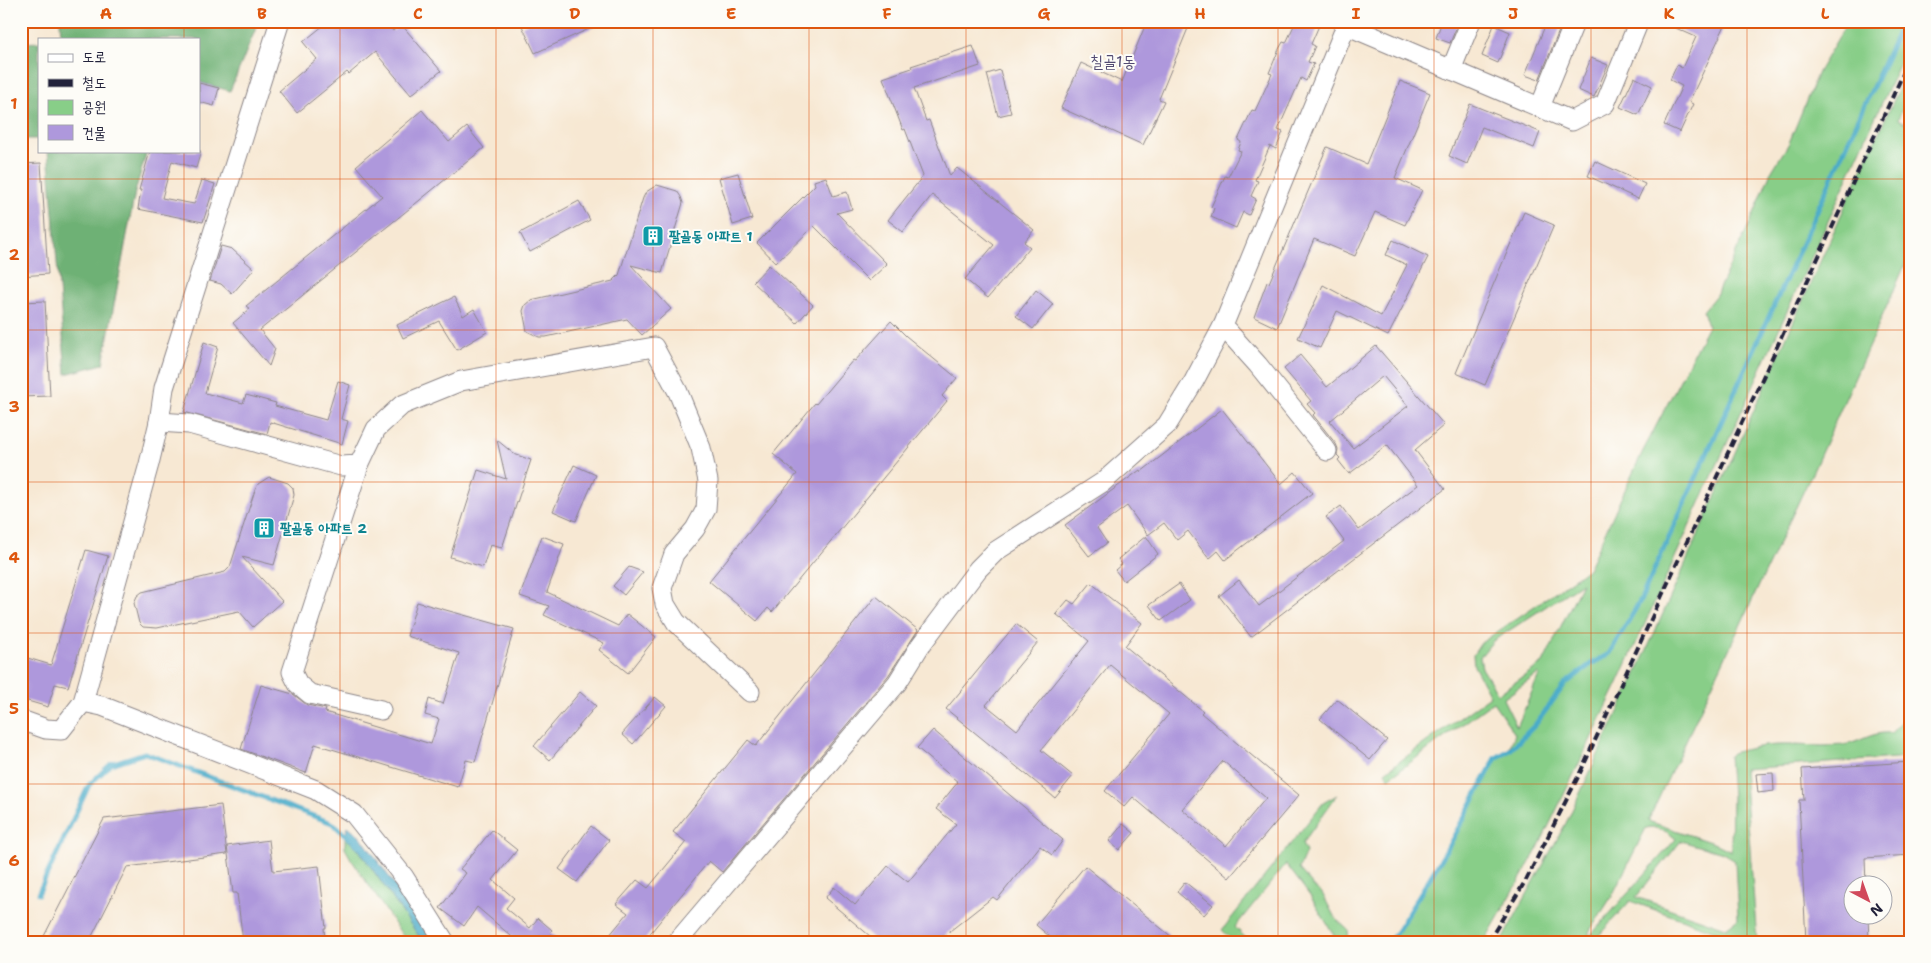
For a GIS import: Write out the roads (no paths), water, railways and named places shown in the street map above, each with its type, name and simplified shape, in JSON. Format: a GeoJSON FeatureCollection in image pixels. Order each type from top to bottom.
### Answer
{"type":"FeatureCollection","features":[{"type":"Feature","properties":{"kind":"street"},"geometry":{"type":"LineString","coordinates":[[21,720],[46,729],[61,730],[83,702],[159,422],[164,388],[280,21]]}},
{"type":"Feature","properties":{"kind":"street"},"geometry":{"type":"LineString","coordinates":[[1451,70],[1471,21]]}},
{"type":"Feature","properties":{"kind":"street"},"geometry":{"type":"LineString","coordinates":[[1540,108],[1575,21]]}},
{"type":"Feature","properties":{"kind":"street"},"geometry":{"type":"LineString","coordinates":[[677,942],[897,683],[920,646],[978,569],[996,551],[1103,482],[1167,425],[1223,326],[1347,23],[1451,70],[1572,121],[1606,104],[1638,21]]}},
{"type":"Feature","properties":{"kind":"street"},"geometry":{"type":"LineString","coordinates":[[1223,326],[1258,365],[1327,451]]}},
{"type":"Feature","properties":{"kind":"street"},"geometry":{"type":"LineString","coordinates":[[381,710],[310,694],[298,684],[292,672],[359,465],[376,429],[402,405],[461,381],[654,347],[678,392],[701,448],[708,481],[706,509],[695,529],[674,554],[662,588],[664,604],[676,622],[750,692]]}},
{"type":"Feature","properties":{"kind":"street"},"geometry":{"type":"LineString","coordinates":[[159,422],[189,424],[340,466],[359,465]]}},
{"type":"Feature","properties":{"kind":"street"},"geometry":{"type":"LineString","coordinates":[[83,702],[102,706],[316,790],[354,814],[404,877],[445,942]]}},
{"type":"Feature","properties":{"kind":"water"},"geometry":{"type":"Polygon","coordinates":[[[348,826],[361,837],[435,942],[423,942],[359,850],[345,837],[348,826]]]}},
{"type":"Feature","properties":{"kind":"waterway"},"geometry":{"type":"LineString","coordinates":[[1389,942],[1445,853],[1496,758],[1510,750],[1535,725],[1565,684],[1591,664],[1609,654],[1640,601],[1903,21]]}},
{"type":"Feature","properties":{"kind":"waterway"},"geometry":{"type":"LineString","coordinates":[[38,894],[89,785],[111,764],[145,753],[332,823],[349,838]]}},
{"type":"Feature","properties":{"kind":"railway"},"geometry":{"type":"LineString","coordinates":[[1488,942],[1526,880],[1579,775],[1910,59]]}},
{"type":"Feature","properties":{"kind":"place","name":"팔골동 아파트 1"},"geometry":{"type":"Point","coordinates":[653,236]}},
{"type":"Feature","properties":{"kind":"place","name":"팔골동 아파트 2"},"geometry":{"type":"Point","coordinates":[264,528]}},
{"type":"Feature","properties":{"kind":"district","name":"칠골1동"},"geometry":{"type":"Point","coordinates":[1113,61]}}]}
